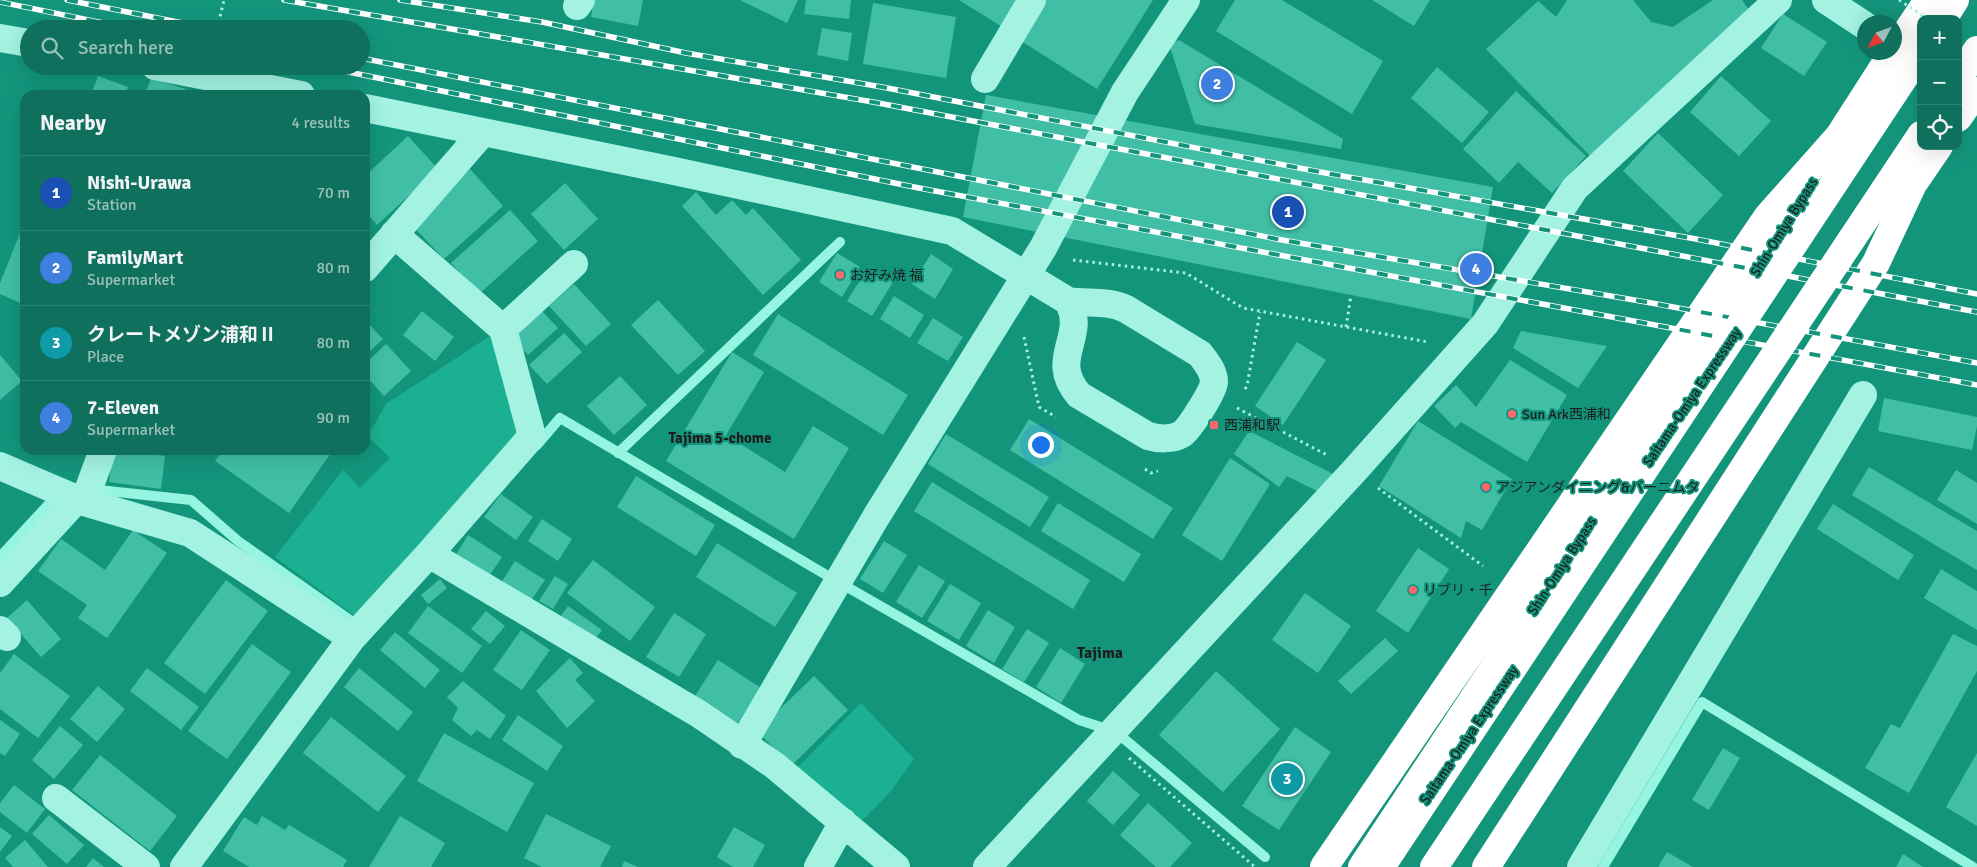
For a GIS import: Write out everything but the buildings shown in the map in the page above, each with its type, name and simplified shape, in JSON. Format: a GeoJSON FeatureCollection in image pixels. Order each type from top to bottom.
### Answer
{"type":"FeatureCollection","features":[{"type":"Feature","properties":{"kind":"highway"},"geometry":{"type":"LineString","coordinates":[[1902,46],[1928,0]]}},
{"type":"Feature","properties":{"kind":"highway"},"geometry":{"type":"LineString","coordinates":[[1946,15],[1955,0]]}},
{"type":"Feature","properties":{"kind":"highway"},"geometry":{"type":"LineString","coordinates":[[1962,73],[1977,50]]}},
{"type":"Feature","properties":{"kind":"highway"},"geometry":{"type":"LineString","coordinates":[[1324,867],[1768,216],[1839,136],[1892,60]]}},
{"type":"Feature","properties":{"kind":"highway","name":"Saitama-Omiya Expressway"},"geometry":{"type":"LineString","coordinates":[[1381,867],[1893,60]]}},
{"type":"Feature","properties":{"kind":"highway"},"geometry":{"type":"LineString","coordinates":[[1962,112],[1977,91]]}},
{"type":"Feature","properties":{"kind":"highway","name":"Shin-Omiya Bypass"},"geometry":{"type":"LineString","coordinates":[[1362,867],[1786,227],[1839,136]]}},
{"type":"Feature","properties":{"kind":"highway"},"geometry":{"type":"LineString","coordinates":[[1434,867],[1917,141]]}},
{"type":"Feature","properties":{"kind":"highway"},"geometry":{"type":"LineString","coordinates":[[1450,867],[1853,256],[1913,184],[1936,150]]}},
{"type":"Feature","properties":{"kind":"highway"},"geometry":{"type":"LineString","coordinates":[[1486,867],[1876,263],[1913,184]]}},
{"type":"Feature","properties":{"kind":"street"},"geometry":{"type":"LineString","coordinates":[[985,79],[1032,0]]}},
{"type":"Feature","properties":{"kind":"street"},"geometry":{"type":"LineString","coordinates":[[742,744],[876,517],[1043,248],[1126,92],[1186,0]]}},
{"type":"Feature","properties":{"kind":"street"},"geometry":{"type":"LineString","coordinates":[[987,867],[1355,470],[1485,324],[1576,188],[1778,0]]}},
{"type":"Feature","properties":{"kind":"street"},"geometry":{"type":"LineString","coordinates":[[1826,0],[1857,20]]}},
{"type":"Feature","properties":{"kind":"street"},"geometry":{"type":"LineString","coordinates":[[0,38],[20,41]]}},
{"type":"Feature","properties":{"kind":"street"},"geometry":{"type":"LineString","coordinates":[[178,75],[204,85],[252,90]]}},
{"type":"Feature","properties":{"kind":"street"},"geometry":{"type":"LineString","coordinates":[[370,109],[674,171],[952,231],[1068,301],[1113,303],[1200,354],[1208,364],[1213,375],[1214,384],[1193,420],[1181,434],[1159,439],[1148,436],[1079,395],[1072,386],[1067,372],[1066,354],[1074,330],[1075,320],[1074,310],[1068,301]]}},
{"type":"Feature","properties":{"kind":"street"},"geometry":{"type":"LineString","coordinates":[[370,262],[484,132]]}},
{"type":"Feature","properties":{"kind":"street"},"geometry":{"type":"LineString","coordinates":[[184,867],[352,638],[429,554],[532,436],[503,329],[394,234]]}},
{"type":"Feature","properties":{"kind":"street"},"geometry":{"type":"LineString","coordinates":[[503,329],[574,264]]}},
{"type":"Feature","properties":{"kind":"street"},"geometry":{"type":"LineString","coordinates":[[1582,867],[1863,395]]}},
{"type":"Feature","properties":{"kind":"street"},"geometry":{"type":"LineString","coordinates":[[0,583],[80,500],[101,455]]}},
{"type":"Feature","properties":{"kind":"street"},"geometry":{"type":"LineString","coordinates":[[0,466],[80,500],[190,533],[352,638]]}},
{"type":"Feature","properties":{"kind":"street"},"geometry":{"type":"LineString","coordinates":[[429,554],[699,714],[774,765],[896,867]]}},
{"type":"Feature","properties":{"kind":"street"},"geometry":{"type":"LineString","coordinates":[[56,798],[146,867]]}},
{"type":"Feature","properties":{"kind":"street"},"geometry":{"type":"LineString","coordinates":[[818,867],[843,822]]}},
{"type":"Feature","properties":{"kind":"path"},"geometry":{"type":"LineString","coordinates":[[220,20],[224,0]]}},
{"type":"Feature","properties":{"kind":"path"},"geometry":{"type":"LineString","coordinates":[[1899,0],[1922,15]]}},
{"type":"Feature","properties":{"kind":"path"},"geometry":{"type":"LineString","coordinates":[[1073,260],[1186,273],[1243,308],[1428,342],[1452,362]]}},
{"type":"Feature","properties":{"kind":"path"},"geometry":{"type":"LineString","coordinates":[[1346,327],[1351,294]]}},
{"type":"Feature","properties":{"kind":"path"},"geometry":{"type":"LineString","coordinates":[[1234,406],[1355,470],[1483,566]]}},
{"type":"Feature","properties":{"kind":"path"},"geometry":{"type":"LineString","coordinates":[[1101,744],[1123,753],[1255,867]]}},
{"type":"Feature","properties":{"kind":"green space"},"geometry":{"type":"Polygon","coordinates":[[[490,336],[498,343],[526,427],[355,616],[275,557],[343,470],[360,488],[390,458],[370,438],[370,432],[386,404],[490,336]]]}},
{"type":"Feature","properties":{"kind":"green space"},"geometry":{"type":"Polygon","coordinates":[[[861,703],[914,759],[890,792],[861,822],[796,769],[861,703]]]}},
{"type":"Feature","properties":{"kind":"waterway"},"geometry":{"type":"LineString","coordinates":[[618,453],[840,242]]}},
{"type":"Feature","properties":{"kind":"waterway"},"geometry":{"type":"LineString","coordinates":[[537,445],[560,418],[828,576],[1079,720],[1116,732],[1265,857]]}},
{"type":"Feature","properties":{"kind":"waterway"},"geometry":{"type":"LineString","coordinates":[[90,489],[191,500],[238,541],[360,627]]}},
{"type":"Feature","properties":{"kind":"waterway"},"geometry":{"type":"LineString","coordinates":[[0,557],[59,493]]}},
{"type":"Feature","properties":{"kind":"waterway"},"geometry":{"type":"LineString","coordinates":[[1603,867],[1702,702],[1973,867]]}},
{"type":"Feature","properties":{"kind":"railway"},"geometry":{"type":"LineString","coordinates":[[67,0],[168,20]]}},
{"type":"Feature","properties":{"kind":"railway"},"geometry":{"type":"LineString","coordinates":[[284,0],[873,102],[1977,312]]}},
{"type":"Feature","properties":{"kind":"railway"},"geometry":{"type":"LineString","coordinates":[[400,0],[542,22],[686,53],[882,87],[1320,172],[1696,239],[1977,294]]}},
{"type":"Feature","properties":{"kind":"railway"},"geometry":{"type":"LineString","coordinates":[[0,2],[89,20]]}},
{"type":"Feature","properties":{"kind":"railway"},"geometry":{"type":"LineString","coordinates":[[370,60],[1282,240],[1646,302],[1977,363]]}},
{"type":"Feature","properties":{"kind":"railway"},"geometry":{"type":"LineString","coordinates":[[363,75],[919,188],[1977,385]]}},
{"type":"Feature","properties":{"kind":"place","name":"FamilyMart"},"geometry":{"type":"Point","coordinates":[1217,84]}},
{"type":"Feature","properties":{"kind":"place","name":"Nishi-Urawa"},"geometry":{"type":"Point","coordinates":[1288,212]}},
{"type":"Feature","properties":{"kind":"place","name":"7-Eleven"},"geometry":{"type":"Point","coordinates":[1476,269]}},
{"type":"Feature","properties":{"kind":"place","name":"お好み焼 福"},"geometry":{"type":"Point","coordinates":[840,275]}},
{"type":"Feature","properties":{"kind":"place","name":"Sun Ark西浦和"},"geometry":{"type":"Point","coordinates":[1512,414]}},
{"type":"Feature","properties":{"kind":"place","name":"西浦和駅"},"geometry":{"type":"Point","coordinates":[1214,425]}},
{"type":"Feature","properties":{"kind":"place","name":"アジアンダイニング&バーニムタ"},"geometry":{"type":"Point","coordinates":[1486,487]}},
{"type":"Feature","properties":{"kind":"place","name":"リブリ・千"},"geometry":{"type":"Point","coordinates":[1413,590]}},
{"type":"Feature","properties":{"kind":"place","name":"クレートメゾン浦和Ⅱ"},"geometry":{"type":"Point","coordinates":[1287,779]}},
{"type":"Feature","properties":{"kind":"district","name":"Tajima 5-chome"},"geometry":{"type":"Point","coordinates":[720,438]}},
{"type":"Feature","properties":{"kind":"district","name":"Tajima"},"geometry":{"type":"Point","coordinates":[1100,653]}}]}
